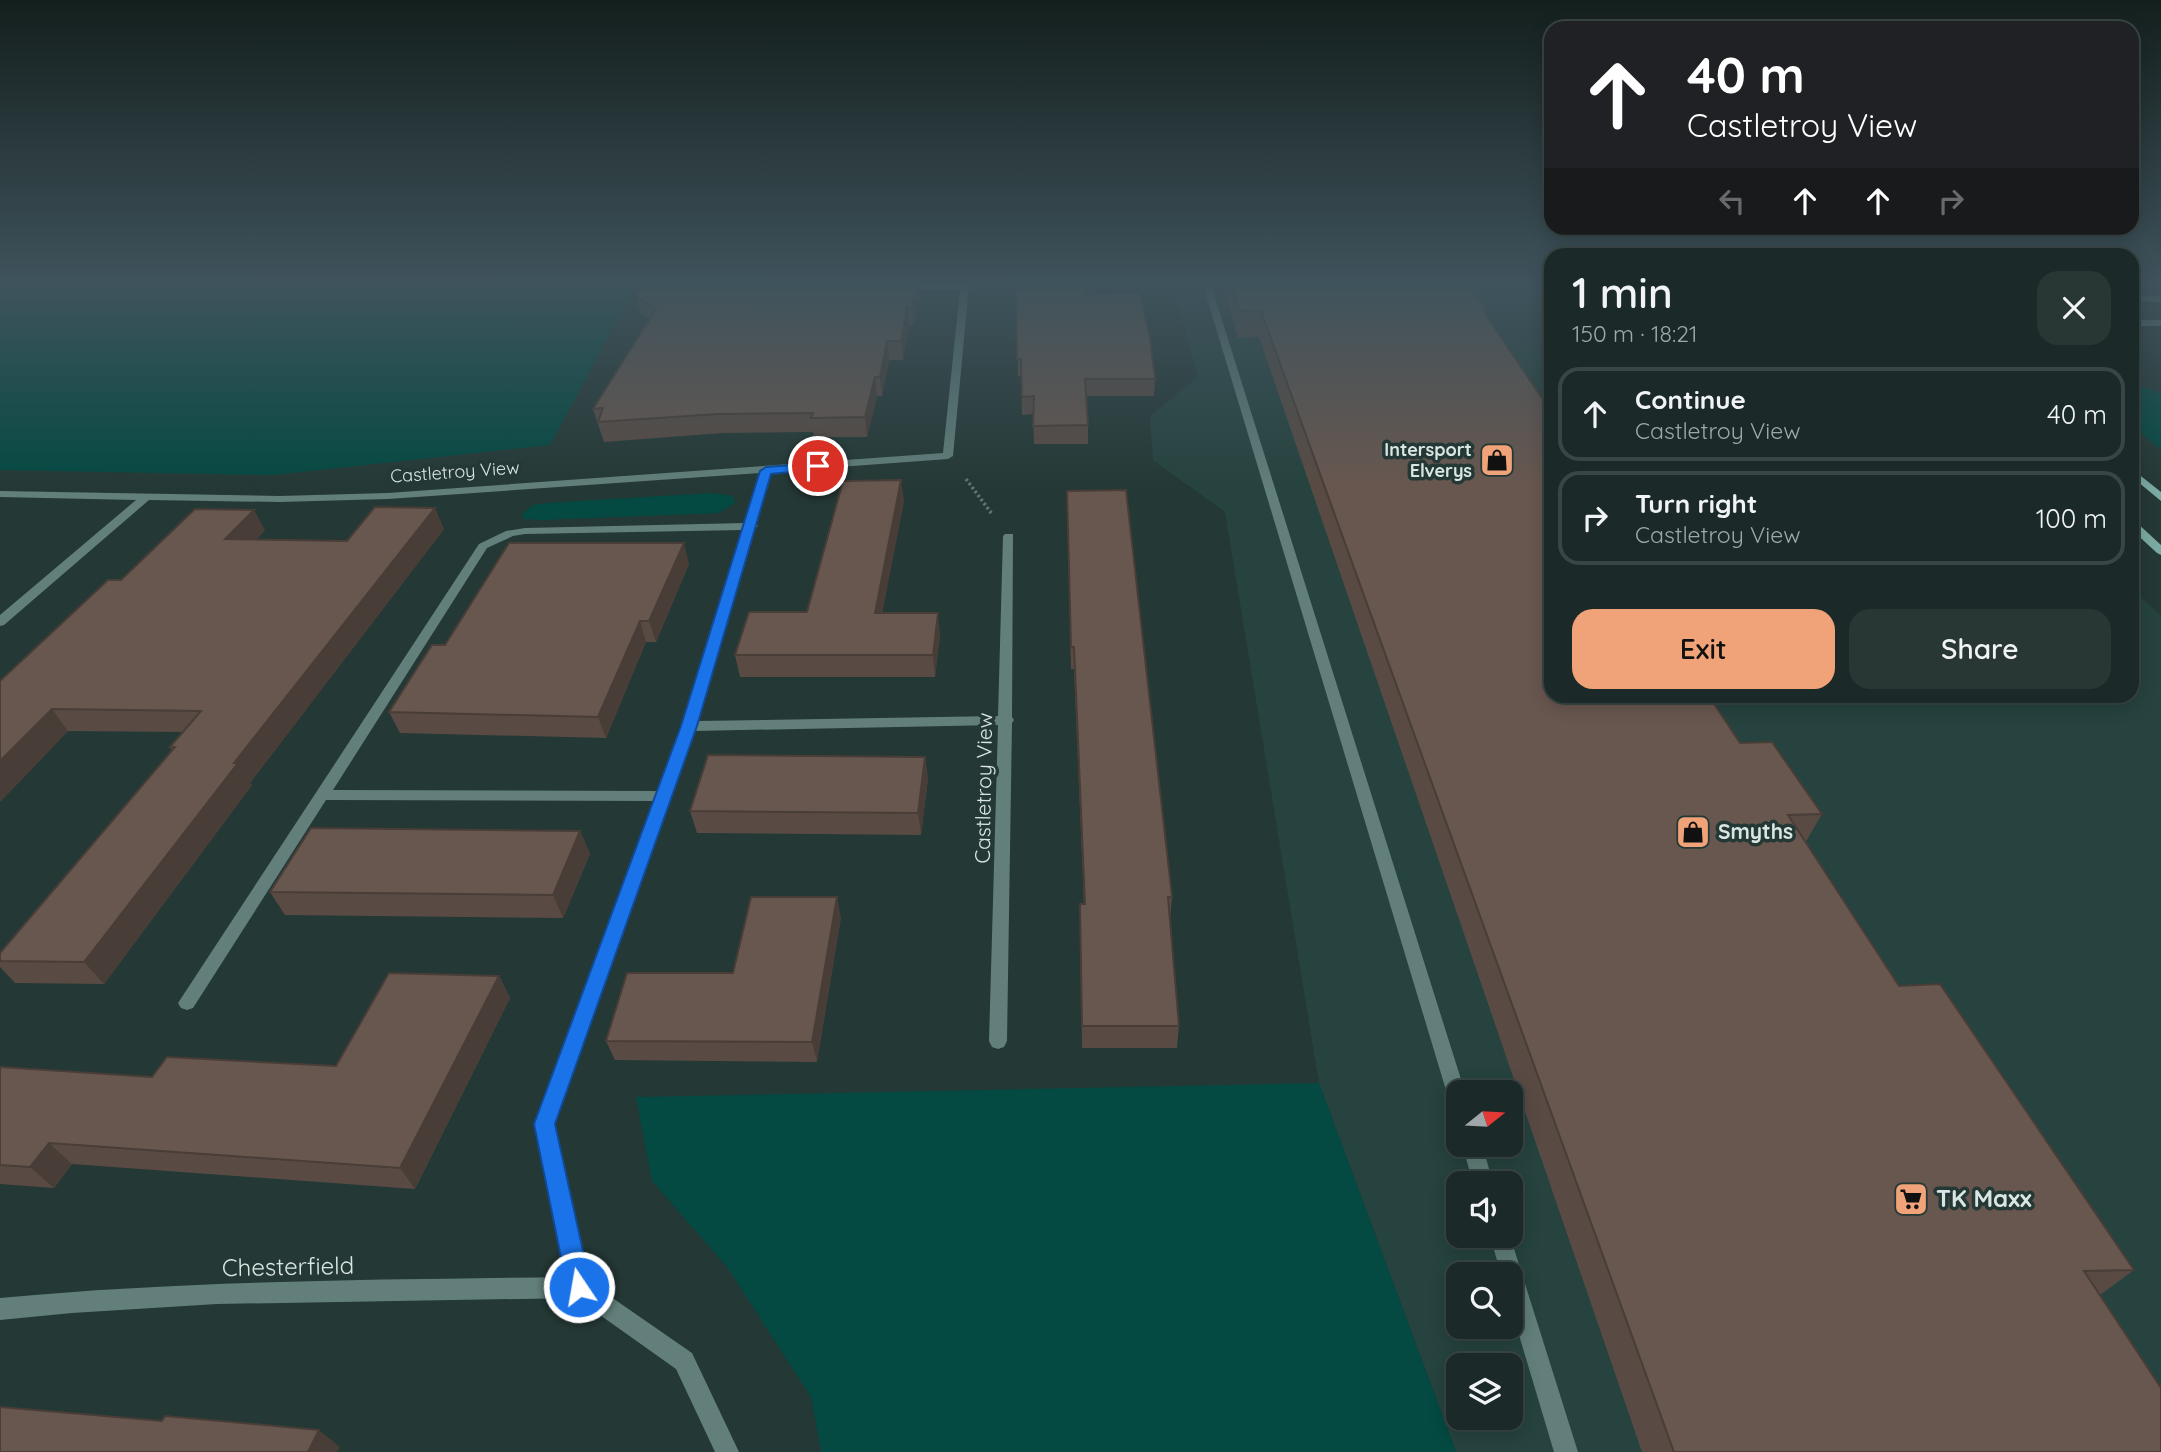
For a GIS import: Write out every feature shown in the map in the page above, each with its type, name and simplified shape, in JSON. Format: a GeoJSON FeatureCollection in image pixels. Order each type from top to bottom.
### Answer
{"type":"FeatureCollection","features":[{"type":"Feature","properties":{"kind":"main road"},"geometry":{"type":"LineString","coordinates":[[2139,478],[2161,498]]}},
{"type":"Feature","properties":{"kind":"main road"},"geometry":{"type":"LineString","coordinates":[[2139,531],[2161,551]]}},
{"type":"Feature","properties":{"kind":"street"},"geometry":{"type":"LineString","coordinates":[[948,456],[958,353]]}},
{"type":"Feature","properties":{"kind":"street"},"geometry":{"type":"LineString","coordinates":[[1228,353],[1452,1080]]}},
{"type":"Feature","properties":{"kind":"street","name":"Castletroy View"},"geometry":{"type":"LineString","coordinates":[[0,494],[279,499],[398,495],[948,456]]}},
{"type":"Feature","properties":{"kind":"street"},"geometry":{"type":"LineString","coordinates":[[727,1452],[684,1361],[579,1287],[545,1124],[689,726],[752,526],[766,471]]}},
{"type":"Feature","properties":{"kind":"street"},"geometry":{"type":"LineString","coordinates":[[0,622],[146,496]]}},
{"type":"Feature","properties":{"kind":"street"},"geometry":{"type":"LineString","coordinates":[[187,1003],[483,545],[510,533],[525,531],[752,526]]}},
{"type":"Feature","properties":{"kind":"street","name":"Castletroy View"},"geometry":{"type":"LineString","coordinates":[[998,1041],[1009,536]]}},
{"type":"Feature","properties":{"kind":"street"},"geometry":{"type":"LineString","coordinates":[[689,726],[1007,720]]}},
{"type":"Feature","properties":{"kind":"street"},"geometry":{"type":"LineString","coordinates":[[320,796],[664,796]]}},
{"type":"Feature","properties":{"kind":"street"},"geometry":{"type":"LineString","coordinates":[[1504,1248],[1566,1452]]}},
{"type":"Feature","properties":{"kind":"street","name":"Chesterfield"},"geometry":{"type":"LineString","coordinates":[[0,1309],[59,1303],[228,1294],[579,1287]]}},
{"type":"Feature","properties":{"kind":"path"},"geometry":{"type":"LineString","coordinates":[[948,456],[1009,536]]}},
{"type":"Feature","properties":{"kind":"shaded area"},"geometry":{"type":"Polygon","coordinates":[[[1191,353],[1544,353],[1544,703],[2139,703],[2139,596],[2161,616],[2161,1452],[1456,1452],[1448,1430],[1523,1430],[1523,1353],[1446,1353],[1446,1425],[1319,1083],[1225,512],[1153,460],[1150,416],[1198,377],[1191,353]]]}},
{"type":"Feature","properties":{"kind":"green space"},"geometry":{"type":"Polygon","coordinates":[[[0,353],[600,353],[550,445],[273,475],[0,470],[0,353]]]}},
{"type":"Feature","properties":{"kind":"green space"},"geometry":{"type":"Polygon","coordinates":[[[2139,385],[2161,394],[2161,450],[2139,431],[2139,385]]]}},
{"type":"Feature","properties":{"kind":"green space"},"geometry":{"type":"Polygon","coordinates":[[[711,493],[733,496],[735,503],[719,513],[542,520],[525,519],[521,515],[533,505],[547,503],[711,493]]]}},
{"type":"Feature","properties":{"kind":"green space"},"geometry":{"type":"Polygon","coordinates":[[[1319,1083],[1456,1452],[821,1452],[811,1397],[727,1267],[652,1181],[636,1097],[1319,1083]]]}},
{"type":"Feature","properties":{"kind":"building"},"geometry":{"type":"Polygon","coordinates":[[[628,353],[885,353],[880,377],[875,377],[865,417],[811,418],[813,413],[718,414],[598,422],[603,408],[593,409],[628,353]]]}},
{"type":"Feature","properties":{"kind":"building"},"geometry":{"type":"Polygon","coordinates":[[[1017,353],[1152,353],[1155,379],[1085,379],[1088,425],[1033,426],[1034,396],[1022,397],[1021,359],[1017,359],[1017,353]]]}},
{"type":"Feature","properties":{"kind":"building"},"geometry":{"type":"Polygon","coordinates":[[[1276,353],[1511,353],[1544,401],[1544,703],[1714,703],[1740,743],[1772,742],[1822,814],[1788,815],[1899,986],[1940,984],[2134,1270],[2084,1271],[2161,1388],[2161,1452],[1674,1452],[1276,353]]]}},
{"type":"Feature","properties":{"kind":"building"},"geometry":{"type":"Polygon","coordinates":[[[901,480],[875,613],[938,613],[933,655],[735,655],[749,612],[807,612],[843,481],[901,480]]]}},
{"type":"Feature","properties":{"kind":"building"},"geometry":{"type":"Polygon","coordinates":[[[1126,490],[1172,897],[1168,897],[1179,1026],[1082,1026],[1080,904],[1085,904],[1074,647],[1071,647],[1067,491],[1126,490]]]}},
{"type":"Feature","properties":{"kind":"building"},"geometry":{"type":"Polygon","coordinates":[[[375,507],[435,508],[234,763],[238,763],[84,962],[0,961],[0,953],[175,747],[170,747],[201,711],[52,709],[0,761],[0,681],[108,580],[121,580],[195,509],[254,510],[225,539],[347,541],[375,507]]]}},
{"type":"Feature","properties":{"kind":"building"},"geometry":{"type":"Polygon","coordinates":[[[509,543],[684,543],[649,621],[640,621],[598,717],[389,712],[432,645],[445,645],[509,543]]]}},
{"type":"Feature","properties":{"kind":"building"},"geometry":{"type":"Polygon","coordinates":[[[708,755],[925,757],[918,813],[690,811],[708,755]]]}},
{"type":"Feature","properties":{"kind":"building"},"geometry":{"type":"Polygon","coordinates":[[[311,828],[580,831],[553,895],[270,892],[311,828]]]}},
{"type":"Feature","properties":{"kind":"building"},"geometry":{"type":"Polygon","coordinates":[[[751,897],[837,897],[812,1042],[606,1041],[627,973],[733,973],[751,897]]]}},
{"type":"Feature","properties":{"kind":"building"},"geometry":{"type":"Polygon","coordinates":[[[389,973],[499,976],[400,1168],[49,1143],[30,1167],[0,1165],[0,1067],[152,1077],[167,1057],[336,1066],[389,973]]]}},
{"type":"Feature","properties":{"kind":"building"},"geometry":{"type":"Polygon","coordinates":[[[0,1407],[162,1421],[165,1416],[319,1430],[308,1452],[0,1452],[0,1407]]]}},
{"type":"Feature","properties":{"kind":"place","name":"Intersport Elverys"},"geometry":{"type":"Point","coordinates":[1497,460]}},
{"type":"Feature","properties":{"kind":"place","name":"Smyths"},"geometry":{"type":"Point","coordinates":[1693,832]}},
{"type":"Feature","properties":{"kind":"place","name":"TK Maxx"},"geometry":{"type":"Point","coordinates":[1911,1199]}},
{"type":"Feature","properties":{"kind":"route"},"geometry":{"type":"LineString","coordinates":[[579,1287],[545,1124],[689,726],[752,526],[766,471],[818,466]]}}]}
